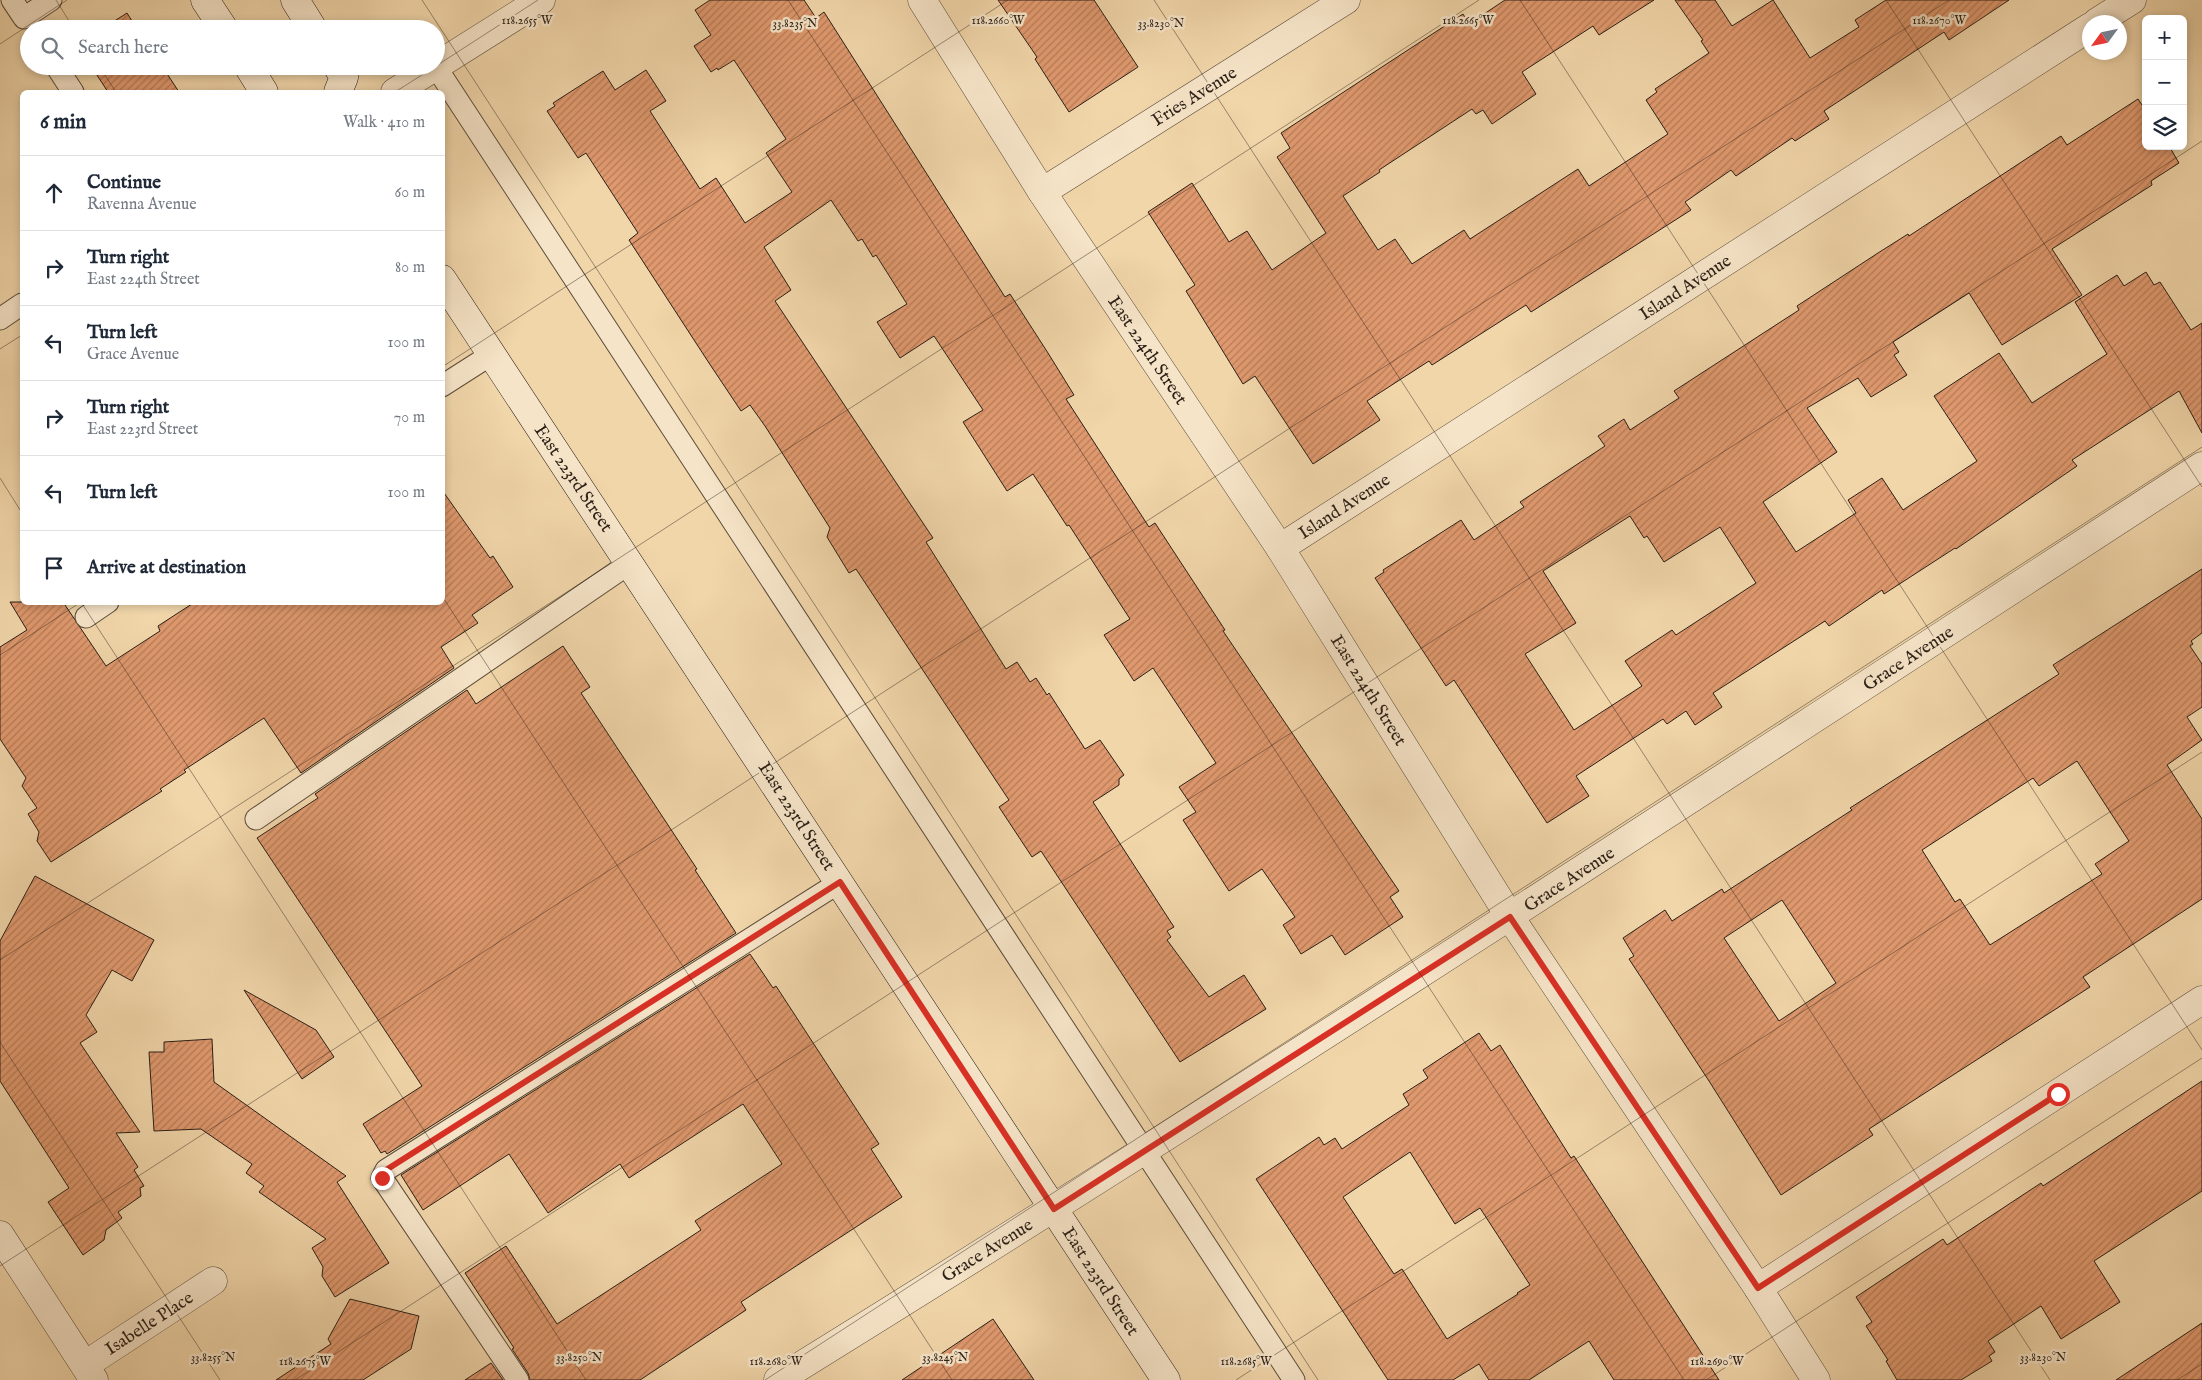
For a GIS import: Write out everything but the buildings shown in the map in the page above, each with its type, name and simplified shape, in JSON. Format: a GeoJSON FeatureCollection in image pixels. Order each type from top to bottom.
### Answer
{"type":"FeatureCollection","features":[{"type":"Feature","properties":{"kind":"street"},"geometry":{"type":"LineString","coordinates":[[205,0],[218,20]]}},
{"type":"Feature","properties":{"kind":"street"},"geometry":{"type":"LineString","coordinates":[[295,0],[307,20]]}},
{"type":"Feature","properties":{"kind":"street"},"geometry":{"type":"LineString","coordinates":[[445,60],[541,0]]}},
{"type":"Feature","properties":{"kind":"street","name":"East 224th Street"},"geometry":{"type":"LineString","coordinates":[[922,0],[1042,192],[1280,548],[1510,917],[1758,1288],[1816,1380]]}},
{"type":"Feature","properties":{"kind":"street","name":"Fries Avenue"},"geometry":{"type":"LineString","coordinates":[[1042,192],[1346,0]]}},
{"type":"Feature","properties":{"kind":"street"},"geometry":{"type":"LineString","coordinates":[[2108,15],[2132,0]]}},
{"type":"Feature","properties":{"kind":"street","name":"Island Avenue"},"geometry":{"type":"LineString","coordinates":[[1280,548],[2082,32]]}},
{"type":"Feature","properties":{"kind":"street"},"geometry":{"type":"LineString","coordinates":[[254,75],[263,90]]}},
{"type":"Feature","properties":{"kind":"street"},"geometry":{"type":"LineString","coordinates":[[339,90],[344,77],[343,75]]}},
{"type":"Feature","properties":{"kind":"street"},"geometry":{"type":"LineString","coordinates":[[399,90],[422,75]]}},
{"type":"Feature","properties":{"kind":"street","name":"East 223rd Street"},"geometry":{"type":"LineString","coordinates":[[445,284],[1166,1380]]}},
{"type":"Feature","properties":{"kind":"street","name":"Grace Avenue"},"geometry":{"type":"LineString","coordinates":[[778,1380],[1054,1209],[1510,917],[2202,466]]}},
{"type":"Feature","properties":{"kind":"street"},"geometry":{"type":"LineString","coordinates":[[1758,1288],[2202,1000]]}},
{"type":"Feature","properties":{"kind":"street"},"geometry":{"type":"LineString","coordinates":[[0,1235],[89,1372]]}},
{"type":"Feature","properties":{"kind":"street","name":"Isabelle Place"},"geometry":{"type":"LineString","coordinates":[[89,1372],[213,1281]]}},
{"type":"Feature","properties":{"kind":"lane"},"geometry":{"type":"LineString","coordinates":[[12,0],[26,20]]}},
{"type":"Feature","properties":{"kind":"lane"},"geometry":{"type":"LineString","coordinates":[[31,20],[51,0]]}},
{"type":"Feature","properties":{"kind":"lane"},"geometry":{"type":"LineString","coordinates":[[62,75],[72,90]]}},
{"type":"Feature","properties":{"kind":"lane"},"geometry":{"type":"LineString","coordinates":[[442,75],[1294,1380]]}},
{"type":"Feature","properties":{"kind":"lane"},"geometry":{"type":"LineString","coordinates":[[0,319],[20,305]]}},
{"type":"Feature","properties":{"kind":"lane"},"geometry":{"type":"LineString","coordinates":[[445,384],[492,354]]}},
{"type":"Feature","properties":{"kind":"lane"},"geometry":{"type":"LineString","coordinates":[[256,819],[630,563]]}},
{"type":"Feature","properties":{"kind":"lane"},"geometry":{"type":"LineString","coordinates":[[86,616],[103,605]]}},
{"type":"Feature","properties":{"kind":"lane"},"geometry":{"type":"LineString","coordinates":[[518,1380],[382,1178],[386,1170],[840,882]]}},
{"type":"Feature","properties":{"kind":"route"},"geometry":{"type":"LineString","coordinates":[[382,1178],[386,1170],[840,882],[1054,1209],[1510,917],[1758,1288],[2058,1094]]}}]}
